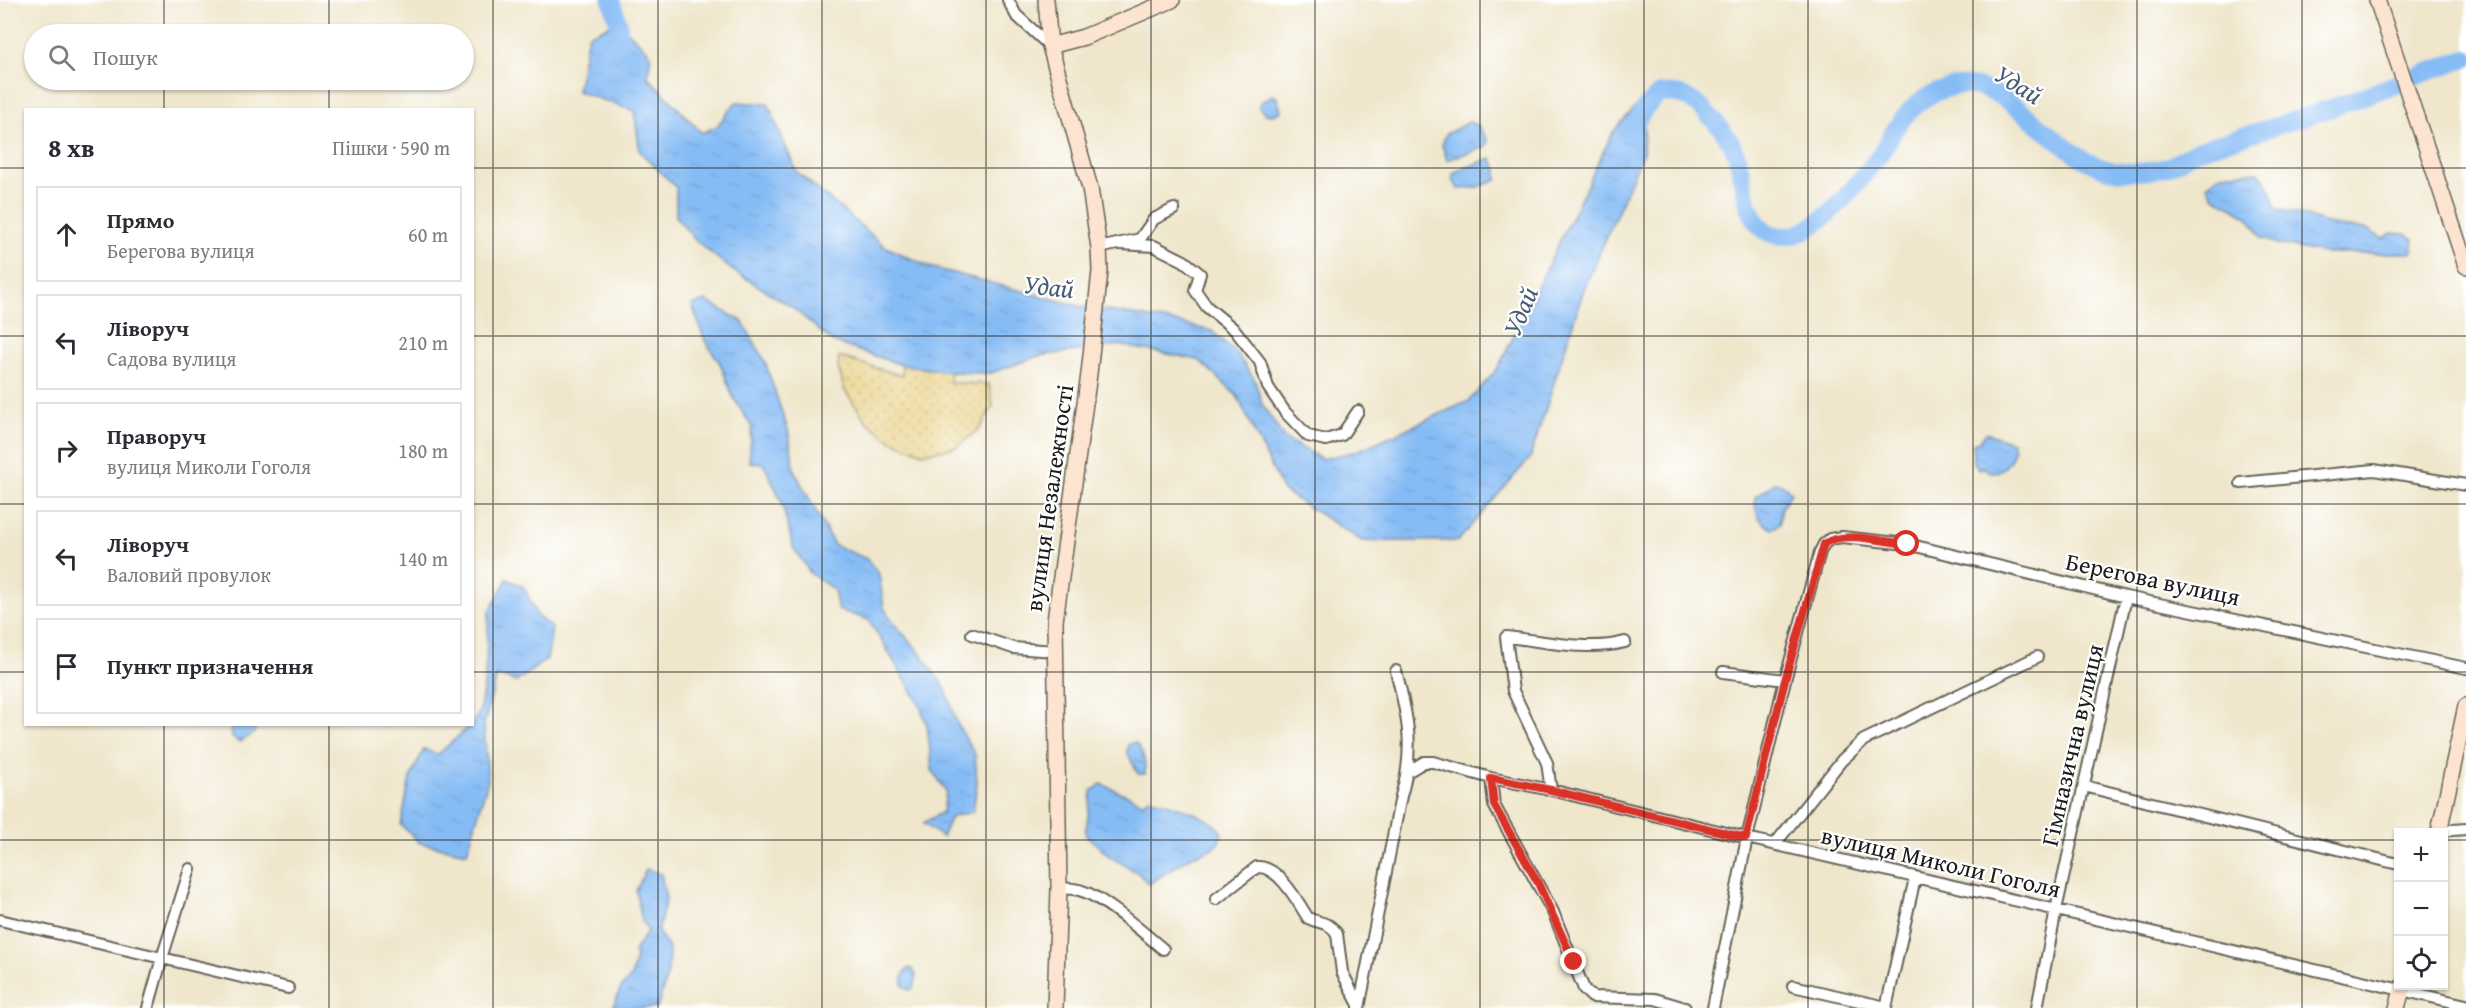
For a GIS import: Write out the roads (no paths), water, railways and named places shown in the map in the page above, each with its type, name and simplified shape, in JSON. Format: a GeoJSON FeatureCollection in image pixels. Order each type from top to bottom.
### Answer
{"type":"FeatureCollection","features":[{"type":"Feature","properties":{"kind":"main road","name":"вулиця Незалежності"},"geometry":{"type":"LineString","coordinates":[[1046,0],[1050,46],[1090,188],[1100,271],[1089,374],[1054,621],[1059,888],[1055,1008]]}},
{"type":"Feature","properties":{"kind":"main road"},"geometry":{"type":"LineString","coordinates":[[1050,46],[1084,36],[1172,0]]}},
{"type":"Feature","properties":{"kind":"main road"},"geometry":{"type":"LineString","coordinates":[[2377,0],[2466,266]]}},
{"type":"Feature","properties":{"kind":"main road"},"geometry":{"type":"LineString","coordinates":[[2440,828],[2466,706]]}},
{"type":"Feature","properties":{"kind":"main road"},"geometry":{"type":"LineString","coordinates":[[2397,1008],[2401,990]]}},
{"type":"Feature","properties":{"kind":"street"},"geometry":{"type":"LineString","coordinates":[[1008,0],[1016,15],[1050,46]]}},
{"type":"Feature","properties":{"kind":"street"},"geometry":{"type":"LineString","coordinates":[[1099,248],[1140,239],[1154,219],[1174,209]]}},
{"type":"Feature","properties":{"kind":"street"},"geometry":{"type":"LineString","coordinates":[[1121,244],[1154,246],[1184,261],[1200,274],[1195,290],[1208,308],[1235,330],[1260,362],[1268,387],[1285,412],[1308,436],[1326,440],[1342,435],[1358,411]]}},
{"type":"Feature","properties":{"kind":"street"},"geometry":{"type":"LineString","coordinates":[[2241,483],[2374,470],[2466,485]]}},
{"type":"Feature","properties":{"kind":"street","name":"Берегова вулиця"},"geometry":{"type":"LineString","coordinates":[[1785,680],[1820,552],[1830,539],[1842,537],[1907,544],[2127,597],[2466,668]]}},
{"type":"Feature","properties":{"kind":"street","name":"Гімназична вулиця"},"geometry":{"type":"LineString","coordinates":[[2037,1008],[2056,910],[2127,597]]}},
{"type":"Feature","properties":{"kind":"street"},"geometry":{"type":"LineString","coordinates":[[972,634],[1013,648],[1055,651]]}},
{"type":"Feature","properties":{"kind":"street"},"geometry":{"type":"LineString","coordinates":[[1551,790],[1547,763],[1513,691],[1506,637],[1579,646],[1610,646],[1625,642]]}},
{"type":"Feature","properties":{"kind":"street"},"geometry":{"type":"LineString","coordinates":[[1775,844],[1842,760],[1864,740],[2037,657]]}},
{"type":"Feature","properties":{"kind":"street"},"geometry":{"type":"LineString","coordinates":[[1359,1007],[1401,795],[1408,771],[1409,724],[1396,671]]}},
{"type":"Feature","properties":{"kind":"street"},"geometry":{"type":"LineString","coordinates":[[1713,1008],[1746,838],[1785,680],[1723,672]]}},
{"type":"Feature","properties":{"kind":"street","name":"вулиця Миколи Гоголя"},"geometry":{"type":"LineString","coordinates":[[1408,771],[1424,762],[1433,762],[1491,778],[1551,790],[1915,878],[2394,985]]}},
{"type":"Feature","properties":{"kind":"street"},"geometry":{"type":"LineString","coordinates":[[1491,778],[1494,805],[1548,902],[1584,989],[1592,997],[1655,999],[1685,1008]]}},
{"type":"Feature","properties":{"kind":"street"},"geometry":{"type":"LineString","coordinates":[[2084,786],[2394,863]]}},
{"type":"Feature","properties":{"kind":"street"},"geometry":{"type":"LineString","coordinates":[[2448,831],[2466,830]]}},
{"type":"Feature","properties":{"kind":"street"},"geometry":{"type":"LineString","coordinates":[[1216,899],[1257,867],[1267,868],[1290,889],[1308,918],[1327,923],[1334,929],[1337,934],[1342,972],[1359,1007]]}},
{"type":"Feature","properties":{"kind":"street"},"geometry":{"type":"LineString","coordinates":[[148,1008],[190,869]]}},
{"type":"Feature","properties":{"kind":"street"},"geometry":{"type":"LineString","coordinates":[[1793,987],[1886,1008],[1915,878]]}},
{"type":"Feature","properties":{"kind":"street"},"geometry":{"type":"LineString","coordinates":[[1059,888],[1090,893],[1134,925],[1163,950]]}},
{"type":"Feature","properties":{"kind":"street"},"geometry":{"type":"LineString","coordinates":[[0,920],[288,988]]}},
{"type":"Feature","properties":{"kind":"street","name":"вулиця Миколи Гоголя"},"geometry":{"type":"LineString","coordinates":[[2413,990],[2466,1005]]}},
{"type":"Feature","properties":{"kind":"water"},"geometry":{"type":"Polygon","coordinates":[[[618,22],[651,54],[648,77],[702,133],[717,126],[736,102],[768,104],[796,171],[886,247],[930,267],[1079,306],[1175,322],[1212,331],[1237,354],[1255,380],[1262,404],[1284,438],[1322,459],[1357,451],[1469,401],[1498,368],[1613,132],[1639,103],[1645,108],[1643,153],[1584,289],[1530,458],[1458,541],[1362,541],[1283,491],[1237,396],[1199,360],[1119,345],[1039,356],[991,373],[950,372],[902,365],[833,342],[792,307],[732,270],[695,240],[676,217],[676,187],[640,152],[634,111],[577,91],[588,35],[618,22]]]}},
{"type":"Feature","properties":{"kind":"water"},"geometry":{"type":"Polygon","coordinates":[[[1272,95],[1277,97],[1281,111],[1269,115],[1259,108],[1260,103],[1272,95]]]}},
{"type":"Feature","properties":{"kind":"water"},"geometry":{"type":"Polygon","coordinates":[[[1469,122],[1479,126],[1488,142],[1485,147],[1447,160],[1442,145],[1446,134],[1469,122]]]}},
{"type":"Feature","properties":{"kind":"water"},"geometry":{"type":"Polygon","coordinates":[[[1491,158],[1497,170],[1497,180],[1476,188],[1458,189],[1452,178],[1454,172],[1491,158]]]}},
{"type":"Feature","properties":{"kind":"water"},"geometry":{"type":"Polygon","coordinates":[[[2258,172],[2270,188],[2275,208],[2338,226],[2367,229],[2383,239],[2391,233],[2406,234],[2414,239],[2412,253],[2324,253],[2277,244],[2262,238],[2248,217],[2213,196],[2207,185],[2221,174],[2258,172]]]}},
{"type":"Feature","properties":{"kind":"water"},"geometry":{"type":"Polygon","coordinates":[[[706,301],[742,321],[764,359],[788,430],[795,472],[834,545],[867,559],[879,574],[884,608],[893,622],[922,655],[946,690],[956,721],[975,755],[977,783],[973,812],[951,817],[942,837],[923,823],[943,812],[946,791],[932,770],[927,725],[919,703],[869,620],[838,610],[834,590],[810,573],[793,547],[781,500],[763,463],[749,462],[752,427],[733,397],[720,363],[705,341],[692,305],[706,301]]]}},
{"type":"Feature","properties":{"kind":"water"},"geometry":{"type":"Polygon","coordinates":[[[1986,433],[2012,442],[2011,459],[1999,472],[1988,472],[1984,467],[1980,469],[1974,463],[1973,443],[1979,441],[1986,433]]]}},
{"type":"Feature","properties":{"kind":"water"},"geometry":{"type":"Polygon","coordinates":[[[1775,483],[1782,484],[1791,492],[1781,510],[1780,524],[1772,529],[1758,516],[1755,497],[1775,483]]]}},
{"type":"Feature","properties":{"kind":"water"},"geometry":{"type":"Polygon","coordinates":[[[507,579],[524,587],[538,617],[552,628],[547,659],[516,682],[497,675],[484,724],[488,781],[467,853],[420,843],[401,825],[410,778],[424,749],[437,755],[470,726],[474,726],[484,686],[489,613],[507,579]]]}},
{"type":"Feature","properties":{"kind":"water"},"geometry":{"type":"Polygon","coordinates":[[[230,726],[257,726],[253,734],[239,742],[232,737],[230,726]]]}},
{"type":"Feature","properties":{"kind":"water"},"geometry":{"type":"Polygon","coordinates":[[[1135,742],[1144,756],[1145,774],[1138,774],[1127,752],[1129,744],[1135,742]]]}},
{"type":"Feature","properties":{"kind":"water"},"geometry":{"type":"Polygon","coordinates":[[[1101,784],[1143,802],[1150,798],[1189,811],[1208,820],[1223,833],[1216,847],[1192,856],[1149,884],[1137,872],[1110,857],[1085,834],[1092,791],[1101,784]]]}},
{"type":"Feature","properties":{"kind":"water"},"geometry":{"type":"Polygon","coordinates":[[[646,869],[661,874],[666,899],[658,932],[669,948],[668,973],[657,1008],[612,1008],[621,988],[631,977],[636,957],[634,951],[648,931],[642,921],[636,891],[646,869]]]}},
{"type":"Feature","properties":{"kind":"water"},"geometry":{"type":"Polygon","coordinates":[[[910,968],[916,974],[916,979],[913,988],[909,990],[903,985],[903,980],[904,973],[910,968]]]}},
{"type":"Feature","properties":{"kind":"waterway","name":"Удай"},"geometry":{"type":"LineString","coordinates":[[611,0],[618,22],[621,45]]}},
{"type":"Feature","properties":{"kind":"waterway","name":"Удай"},"geometry":{"type":"LineString","coordinates":[[1632,128],[1645,108],[1660,93],[1681,95],[1691,100],[1713,120],[1735,151],[1754,218],[1762,228],[1772,234],[1787,236],[1800,233],[1813,226],[1839,204],[1880,155],[1908,112],[1928,97],[1945,89],[1967,86],[1989,91],[2010,102],[2071,151],[2092,164],[2114,171],[2142,172],[2169,166],[2200,149],[2311,115],[2466,59]]}}]}
